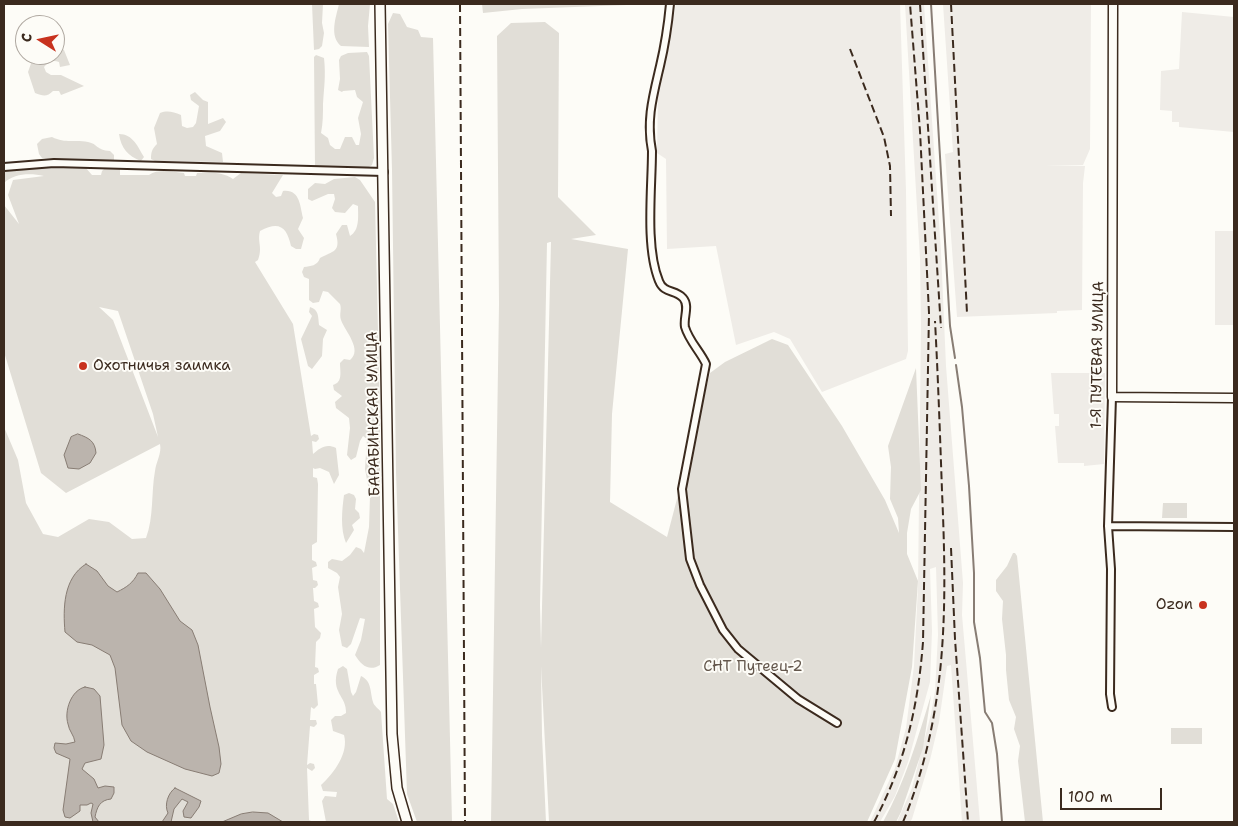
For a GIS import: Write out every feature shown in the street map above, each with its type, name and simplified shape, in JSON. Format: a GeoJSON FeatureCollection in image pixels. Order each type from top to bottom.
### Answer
{"type":"FeatureCollection","features":[{"type":"Feature","properties":{"kind":"main road","name":"БАРАБИНСКАЯ УЛИЦА"},"geometry":{"type":"LineString","coordinates":[[380,4],[392,734],[397,788],[407,822]]}},
{"type":"Feature","properties":{"kind":"street"},"geometry":{"type":"LineString","coordinates":[[670,4],[668,29],[649,115],[649,137],[652,151],[651,241],[653,259],[662,287],[683,298],[686,305],[685,326],[689,338],[702,355],[706,364],[682,489],[690,559],[700,586],[738,649],[798,699],[837,723]]}},
{"type":"Feature","properties":{"kind":"street","name":"1-Я ПУТЕВАЯ УЛИЦА"},"geometry":{"type":"LineString","coordinates":[[1112,706],[1110,694],[1111,569],[1108,526],[1112,397],[1113,4]]}},
{"type":"Feature","properties":{"kind":"street"},"geometry":{"type":"LineString","coordinates":[[4,167],[54,163],[384,172]]}},
{"type":"Feature","properties":{"kind":"street"},"geometry":{"type":"LineString","coordinates":[[1112,397],[1234,398]]}},
{"type":"Feature","properties":{"kind":"street"},"geometry":{"type":"LineString","coordinates":[[1108,526],[1234,527]]}},
{"type":"Feature","properties":{"kind":"shaded area"},"geometry":{"type":"Polygon","coordinates":[[[676,4],[900,4],[906,191],[908,351],[906,359],[822,392],[790,339],[774,332],[736,345],[716,246],[667,249],[666,159],[657,153],[658,94],[676,4]]]}},
{"type":"Feature","properties":{"kind":"shaded area"},"geometry":{"type":"Polygon","coordinates":[[[905,4],[924,4],[941,251],[946,366],[963,583],[962,615],[980,822],[962,822],[951,665],[947,666],[939,722],[930,760],[912,819],[910,822],[897,822],[912,788],[935,691],[938,635],[936,567],[930,569],[932,631],[930,682],[908,762],[895,796],[880,822],[870,822],[895,768],[906,728],[914,666],[918,587],[920,259],[905,4]]]}},
{"type":"Feature","properties":{"kind":"shaded area"},"geometry":{"type":"Polygon","coordinates":[[[943,4],[1091,4],[1090,149],[1083,165],[1045,165],[1085,166],[1083,183],[1082,310],[1057,311],[1057,313],[957,317],[945,154],[953,152],[943,4]]]}},
{"type":"Feature","properties":{"kind":"shaded area"},"geometry":{"type":"Polygon","coordinates":[[[1182,12],[1234,17],[1234,132],[1179,127],[1179,122],[1172,122],[1172,111],[1160,110],[1161,71],[1179,69],[1182,12]]]}},
{"type":"Feature","properties":{"kind":"shaded area"},"geometry":{"type":"Polygon","coordinates":[[[1215,231],[1234,231],[1234,325],[1215,325],[1215,231]]]}},
{"type":"Feature","properties":{"kind":"shaded area"},"geometry":{"type":"Polygon","coordinates":[[[1051,373],[1105,373],[1104,464],[1084,466],[1084,463],[1058,463],[1055,426],[1059,426],[1059,414],[1054,414],[1051,373]]]}},
{"type":"Feature","properties":{"kind":"shaded area"},"geometry":{"type":"Polygon","coordinates":[[[78,434],[91,441],[96,453],[90,463],[79,469],[68,468],[64,455],[71,437],[78,434]]]}},
{"type":"Feature","properties":{"kind":"shaded area"},"geometry":{"type":"Polygon","coordinates":[[[86,564],[97,571],[108,586],[117,592],[129,584],[138,573],[146,573],[160,589],[180,621],[192,630],[198,645],[219,747],[221,764],[219,773],[212,776],[185,769],[147,752],[131,741],[122,725],[115,668],[110,655],[92,645],[77,642],[65,632],[66,595],[73,577],[86,564]]]}},
{"type":"Feature","properties":{"kind":"shaded area"},"geometry":{"type":"Polygon","coordinates":[[[85,687],[94,689],[100,696],[104,745],[101,759],[85,763],[82,769],[94,779],[98,788],[105,786],[114,787],[111,799],[102,802],[98,807],[95,817],[99,822],[93,822],[91,813],[93,804],[91,803],[80,805],[80,811],[70,818],[65,817],[63,810],[70,759],[56,753],[54,748],[55,743],[66,744],[75,742],[67,719],[68,707],[76,692],[85,687]]]}},
{"type":"Feature","properties":{"kind":"shaded area"},"geometry":{"type":"Polygon","coordinates":[[[175,788],[201,801],[199,807],[191,818],[184,817],[183,811],[188,802],[182,799],[174,809],[171,822],[162,822],[168,813],[166,806],[169,796],[175,788]]]}},
{"type":"Feature","properties":{"kind":"shaded area"},"geometry":{"type":"Polygon","coordinates":[[[253,812],[268,813],[283,822],[222,822],[241,814],[253,812]]]}},
{"type":"Feature","properties":{"kind":"green space"},"geometry":{"type":"Polygon","coordinates":[[[312,4],[323,4],[322,23],[324,33],[322,46],[314,50],[312,4]]]}},
{"type":"Feature","properties":{"kind":"green space"},"geometry":{"type":"Polygon","coordinates":[[[339,4],[370,4],[369,47],[341,46],[337,42],[334,26],[339,4]]]}},
{"type":"Feature","properties":{"kind":"green space"},"geometry":{"type":"Polygon","coordinates":[[[482,4],[627,5],[522,9],[483,13],[482,4]]]}},
{"type":"Feature","properties":{"kind":"green space"},"geometry":{"type":"Polygon","coordinates":[[[393,13],[400,14],[407,27],[418,30],[421,37],[433,38],[452,822],[417,822],[407,794],[396,472],[388,24],[393,13]]]}},
{"type":"Feature","properties":{"kind":"green space","name":"СНТ Путеец-2"},"geometry":{"type":"Polygon","coordinates":[[[545,22],[559,33],[558,197],[596,235],[571,239],[628,249],[612,414],[610,502],[667,537],[710,373],[725,362],[772,339],[788,345],[842,426],[885,500],[899,533],[898,518],[890,499],[891,467],[888,446],[916,368],[921,490],[911,509],[907,533],[907,554],[918,581],[912,667],[895,759],[867,822],[549,822],[541,666],[546,822],[491,822],[499,304],[497,36],[511,23],[545,22]],[[551,242],[547,243],[540,605],[541,648],[551,242]]]}},
{"type":"Feature","properties":{"kind":"green space"},"geometry":{"type":"Polygon","coordinates":[[[65,52],[70,65],[60,67],[60,65],[65,65],[65,52]]]}},
{"type":"Feature","properties":{"kind":"green space"},"geometry":{"type":"Polygon","coordinates":[[[367,52],[369,56],[374,158],[372,165],[366,169],[315,168],[314,57],[316,55],[324,58],[325,81],[321,133],[328,138],[330,145],[335,149],[340,149],[345,137],[352,137],[356,145],[359,145],[361,134],[358,118],[363,102],[357,97],[355,90],[342,92],[338,90],[340,79],[339,60],[341,56],[348,53],[367,52]]]}},
{"type":"Feature","properties":{"kind":"green space"},"geometry":{"type":"Polygon","coordinates":[[[30,65],[46,65],[44,67],[46,72],[51,75],[61,75],[84,86],[61,95],[59,91],[53,91],[49,94],[40,95],[35,93],[28,72],[30,65]]]}},
{"type":"Feature","properties":{"kind":"green space"},"geometry":{"type":"Polygon","coordinates":[[[195,92],[208,102],[208,124],[223,118],[226,122],[220,131],[205,136],[206,146],[222,153],[223,162],[155,161],[151,159],[152,151],[157,144],[154,128],[160,113],[170,112],[181,115],[182,126],[187,128],[193,127],[196,123],[199,106],[191,100],[190,95],[195,92]]]}},
{"type":"Feature","properties":{"kind":"green space"},"geometry":{"type":"Polygon","coordinates":[[[119,134],[128,136],[135,142],[144,157],[141,161],[132,157],[126,151],[121,143],[119,134]]]}},
{"type":"Feature","properties":{"kind":"green space"},"geometry":{"type":"Polygon","coordinates":[[[52,137],[91,143],[110,151],[114,155],[114,162],[42,158],[37,144],[42,139],[52,137]]]}},
{"type":"Feature","properties":{"kind":"green space"},"geometry":{"type":"Polygon","coordinates":[[[60,166],[85,167],[92,175],[101,175],[105,168],[120,169],[120,175],[149,175],[166,171],[184,173],[185,176],[196,176],[197,173],[216,173],[233,179],[241,173],[283,175],[272,193],[276,197],[281,196],[283,191],[289,191],[298,199],[303,218],[298,229],[304,238],[301,249],[291,246],[285,230],[278,226],[273,226],[260,231],[259,255],[258,260],[255,262],[293,324],[311,436],[314,434],[318,435],[319,439],[316,442],[312,441],[313,454],[326,446],[336,448],[339,475],[334,484],[329,472],[320,468],[313,468],[313,477],[317,478],[318,484],[317,542],[312,545],[312,560],[316,562],[317,566],[312,568],[313,580],[317,581],[318,585],[313,588],[314,601],[318,603],[319,607],[314,609],[315,627],[321,633],[320,638],[316,642],[315,667],[318,668],[319,672],[314,675],[318,705],[314,709],[311,707],[310,720],[316,720],[317,724],[314,727],[310,726],[307,765],[310,763],[314,764],[315,768],[312,771],[307,768],[309,820],[313,822],[4,822],[4,427],[18,460],[26,503],[43,534],[58,537],[89,519],[109,522],[132,539],[146,538],[149,530],[155,471],[160,454],[160,444],[66,493],[41,473],[4,352],[4,205],[19,224],[8,195],[13,180],[44,176],[34,174],[23,175],[13,177],[4,183],[4,171],[60,166]],[[99,307],[113,320],[158,437],[153,414],[118,311],[99,307]]]}},
{"type":"Feature","properties":{"kind":"green space"},"geometry":{"type":"Polygon","coordinates":[[[355,177],[360,180],[375,202],[380,418],[380,665],[372,668],[360,662],[355,655],[361,640],[365,619],[360,618],[351,644],[347,648],[342,646],[339,630],[342,614],[338,587],[340,577],[328,568],[328,562],[332,559],[342,561],[356,547],[364,553],[369,527],[370,496],[365,469],[367,439],[363,436],[356,457],[351,460],[347,455],[350,428],[349,418],[336,408],[335,402],[342,396],[334,390],[333,385],[340,379],[340,363],[344,359],[350,360],[354,356],[355,351],[352,340],[341,320],[340,304],[328,292],[323,291],[319,302],[313,303],[309,300],[309,279],[304,277],[302,272],[304,267],[315,264],[320,258],[337,248],[336,234],[342,225],[347,225],[350,236],[357,227],[358,218],[358,206],[353,204],[345,213],[335,212],[332,208],[335,199],[334,194],[328,194],[312,201],[308,199],[308,189],[315,183],[325,184],[334,179],[355,177]]]}},
{"type":"Feature","properties":{"kind":"green space"},"geometry":{"type":"Polygon","coordinates":[[[310,307],[317,312],[319,325],[327,330],[323,339],[322,356],[312,369],[308,366],[301,339],[312,316],[309,312],[310,307]]]}},
{"type":"Feature","properties":{"kind":"green space"},"geometry":{"type":"Polygon","coordinates":[[[349,493],[354,495],[356,499],[355,509],[359,513],[360,518],[352,525],[354,530],[346,543],[342,526],[342,513],[344,495],[349,493]]]}},
{"type":"Feature","properties":{"kind":"green space"},"geometry":{"type":"Polygon","coordinates":[[[1163,503],[1187,503],[1187,518],[1162,518],[1163,503]]]}},
{"type":"Feature","properties":{"kind":"green space"},"geometry":{"type":"Polygon","coordinates":[[[1013,553],[1017,556],[1043,822],[1025,822],[1018,761],[1020,746],[1014,729],[1016,717],[1009,700],[1006,670],[1002,619],[1003,601],[996,591],[996,580],[1007,566],[1013,553]]]}},
{"type":"Feature","properties":{"kind":"green space"},"geometry":{"type":"Polygon","coordinates":[[[343,666],[347,669],[353,696],[361,676],[365,678],[369,684],[374,703],[381,712],[387,799],[393,804],[399,822],[326,822],[322,801],[325,796],[336,797],[337,792],[323,791],[321,785],[331,775],[339,762],[345,742],[344,735],[333,731],[331,720],[335,716],[341,716],[346,713],[346,707],[336,684],[338,669],[343,666]]]}},
{"type":"Feature","properties":{"kind":"green space"},"geometry":{"type":"Polygon","coordinates":[[[931,695],[923,748],[901,812],[896,822],[883,822],[904,776],[931,695]]]}},
{"type":"Feature","properties":{"kind":"green space"},"geometry":{"type":"Polygon","coordinates":[[[1171,728],[1202,728],[1202,744],[1171,744],[1171,728]]]}},
{"type":"Feature","properties":{"kind":"waterway"},"geometry":{"type":"LineString","coordinates":[[931,4],[950,326],[955,358]]}},
{"type":"Feature","properties":{"kind":"waterway"},"geometry":{"type":"LineString","coordinates":[[956,365],[969,486],[974,573],[974,622],[980,658],[985,712],[992,723],[997,754],[1002,822]]}},
{"type":"Feature","properties":{"kind":"railway"},"geometry":{"type":"LineString","coordinates":[[460,4],[465,822]]}},
{"type":"Feature","properties":{"kind":"railway"},"geometry":{"type":"LineString","coordinates":[[874,822],[894,779],[908,735],[918,689],[923,642],[929,313],[920,131],[910,4]]}},
{"type":"Feature","properties":{"kind":"railway"},"geometry":{"type":"LineString","coordinates":[[920,4],[941,328]]}},
{"type":"Feature","properties":{"kind":"railway"},"geometry":{"type":"LineString","coordinates":[[951,4],[967,313]]}},
{"type":"Feature","properties":{"kind":"railway"},"geometry":{"type":"LineString","coordinates":[[850,49],[884,137],[890,166],[891,216]]}},
{"type":"Feature","properties":{"kind":"railway"},"geometry":{"type":"LineString","coordinates":[[903,822],[918,781],[929,740],[936,700],[944,618],[944,534],[935,321]]}},
{"type":"Feature","properties":{"kind":"railway"},"geometry":{"type":"LineString","coordinates":[[951,548],[955,639],[968,822]]}},
{"type":"Feature","properties":{"kind":"place","name":"Охотничья заимка"},"geometry":{"type":"Point","coordinates":[83,366]}},
{"type":"Feature","properties":{"kind":"place","name":"Ozon"},"geometry":{"type":"Point","coordinates":[1203,605]}}]}
